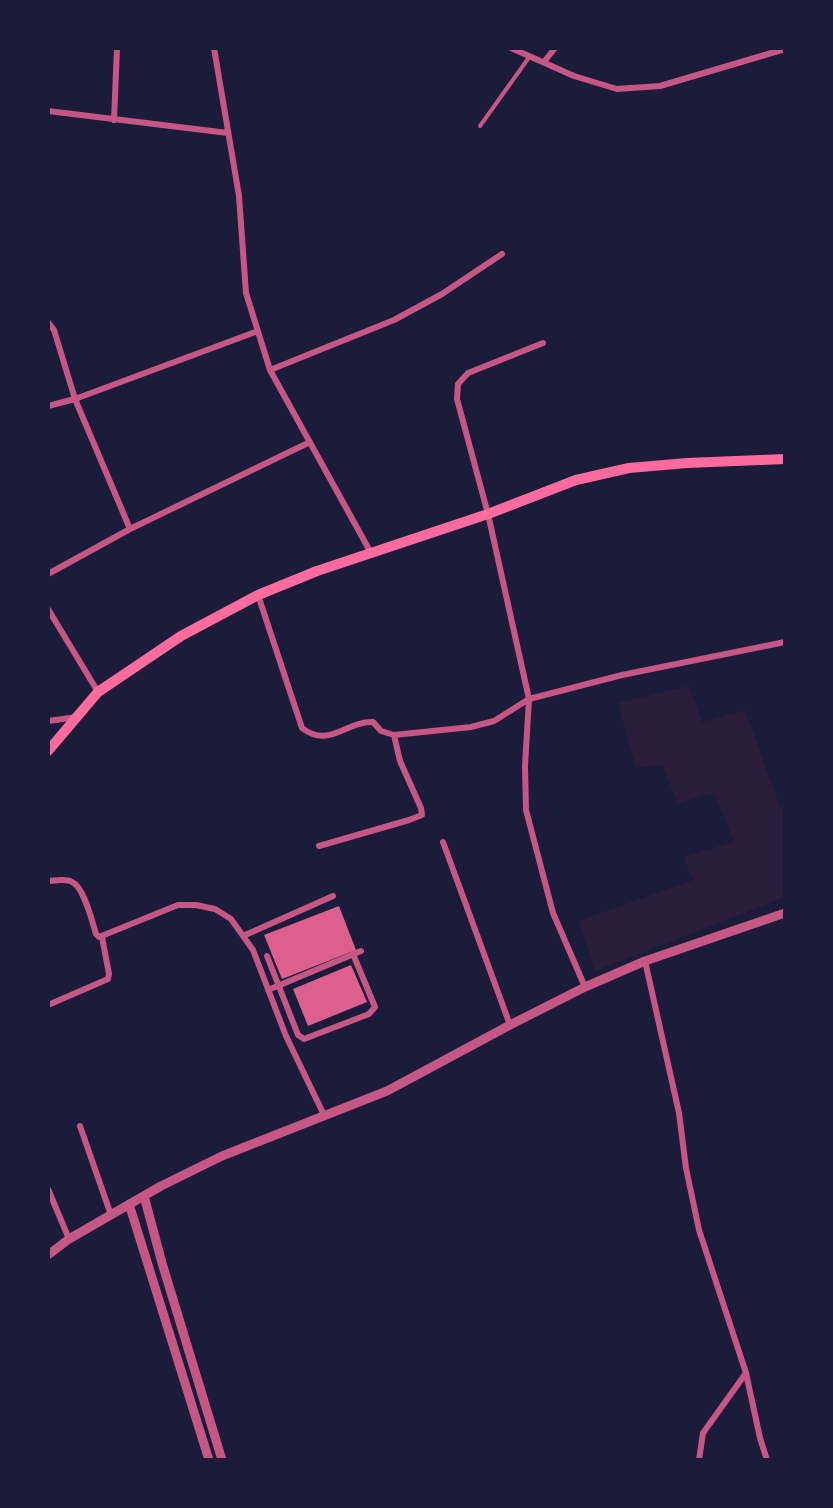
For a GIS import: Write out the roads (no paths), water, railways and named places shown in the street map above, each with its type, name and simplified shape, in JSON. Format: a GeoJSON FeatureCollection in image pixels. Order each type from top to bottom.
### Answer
{"type":"FeatureCollection","features":[{"type":"Feature","properties":{"kind":"main road"},"geometry":{"type":"LineString","coordinates":[[48,751],[98,692],[181,636],[258,595],[317,571],[488,514],[576,480],[629,468],[785,459]]}},
{"type":"Feature","properties":{"kind":"street"},"geometry":{"type":"LineString","coordinates":[[114,120],[117,48]]}},
{"type":"Feature","properties":{"kind":"street"},"geometry":{"type":"LineString","coordinates":[[214,48],[239,196],[246,293],[270,370],[371,553]]}},
{"type":"Feature","properties":{"kind":"street"},"geometry":{"type":"LineString","coordinates":[[511,48],[574,76],[617,89],[660,86],[785,49]]}},
{"type":"Feature","properties":{"kind":"street"},"geometry":{"type":"LineString","coordinates":[[544,62],[555,48]]}},
{"type":"Feature","properties":{"kind":"street"},"geometry":{"type":"LineString","coordinates":[[48,111],[228,133]]}},
{"type":"Feature","properties":{"kind":"street"},"geometry":{"type":"LineString","coordinates":[[270,370],[394,320],[442,294],[502,254]]}},
{"type":"Feature","properties":{"kind":"street"},"geometry":{"type":"LineString","coordinates":[[48,322],[54,330],[75,399],[130,529]]}},
{"type":"Feature","properties":{"kind":"street"},"geometry":{"type":"LineString","coordinates":[[48,406],[75,399],[258,331]]}},
{"type":"Feature","properties":{"kind":"street"},"geometry":{"type":"LineString","coordinates":[[543,343],[468,373],[458,384],[457,399],[488,514],[529,699],[525,766],[526,810],[553,914],[585,987]]}},
{"type":"Feature","properties":{"kind":"street"},"geometry":{"type":"LineString","coordinates":[[48,574],[130,529],[310,442]]}},
{"type":"Feature","properties":{"kind":"street"},"geometry":{"type":"LineString","coordinates":[[258,595],[302,728],[321,738],[363,722],[373,722],[381,731],[394,735],[471,727],[494,722],[529,699],[622,675],[785,642]]}},
{"type":"Feature","properties":{"kind":"street"},"geometry":{"type":"LineString","coordinates":[[48,609],[98,692]]}},
{"type":"Feature","properties":{"kind":"street"},"geometry":{"type":"LineString","coordinates":[[48,721],[77,717]]}},
{"type":"Feature","properties":{"kind":"street"},"geometry":{"type":"LineString","coordinates":[[318,846],[410,820],[422,814],[400,761],[394,735]]}},
{"type":"Feature","properties":{"kind":"street"},"geometry":{"type":"LineString","coordinates":[[443,842],[510,1025]]}},
{"type":"Feature","properties":{"kind":"street"},"geometry":{"type":"LineString","coordinates":[[48,881],[69,880],[74,882],[81,890],[96,934],[102,937],[178,905],[196,905],[216,909],[231,919],[253,950],[286,1036],[324,1115]]}},
{"type":"Feature","properties":{"kind":"street"},"geometry":{"type":"LineString","coordinates":[[243,936],[333,896]]}},
{"type":"Feature","properties":{"kind":"street"},"geometry":{"type":"LineString","coordinates":[[48,1255],[69,1239],[129,1204],[222,1156],[387,1092],[585,987],[645,962],[785,913]]}},
{"type":"Feature","properties":{"kind":"street"},"geometry":{"type":"LineString","coordinates":[[48,1005],[108,979],[102,937]]}},
{"type":"Feature","properties":{"kind":"street"},"geometry":{"type":"LineString","coordinates":[[268,990],[361,951]]}},
{"type":"Feature","properties":{"kind":"street"},"geometry":{"type":"LineString","coordinates":[[267,956],[298,1035],[304,1039],[369,1014],[375,1007],[353,954]]}},
{"type":"Feature","properties":{"kind":"street"},"geometry":{"type":"LineString","coordinates":[[645,962],[680,1113],[686,1168],[699,1230],[746,1373],[767,1460]]}},
{"type":"Feature","properties":{"kind":"street"},"geometry":{"type":"LineString","coordinates":[[80,1126],[111,1215]]}},
{"type":"Feature","properties":{"kind":"street"},"geometry":{"type":"LineString","coordinates":[[48,1189],[69,1239]]}},
{"type":"Feature","properties":{"kind":"street"},"geometry":{"type":"LineString","coordinates":[[144,1196],[222,1460]]}},
{"type":"Feature","properties":{"kind":"street"},"geometry":{"type":"LineString","coordinates":[[129,1204],[209,1460]]}},
{"type":"Feature","properties":{"kind":"street"},"geometry":{"type":"LineString","coordinates":[[699,1460],[703,1433],[746,1373]]}},
{"type":"Feature","properties":{"kind":"lane"},"geometry":{"type":"LineString","coordinates":[[480,126],[530,56]]}}]}
